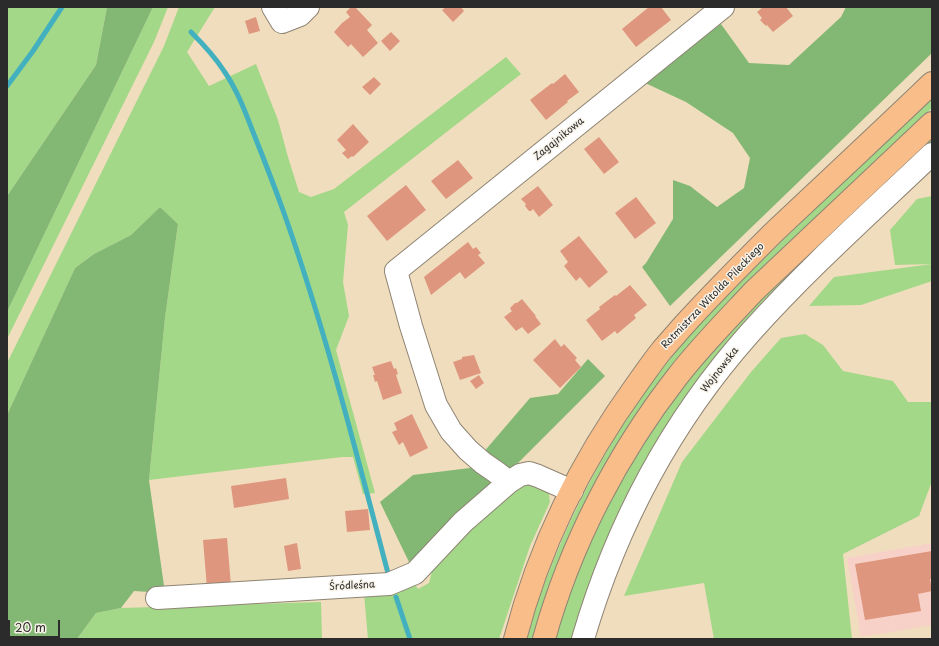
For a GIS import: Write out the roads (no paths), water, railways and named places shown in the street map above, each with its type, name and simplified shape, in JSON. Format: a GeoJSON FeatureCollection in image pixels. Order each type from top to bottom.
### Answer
{"type":"FeatureCollection","features":[{"type":"Feature","properties":{"kind":"main road","name":"Rotmistrza Witolda Pileckiego"},"geometry":{"type":"LineString","coordinates":[[515,639],[520,617],[536,571],[553,529],[572,491],[594,449],[616,412],[662,350],[699,308],[745,261],[932,83]]}},
{"type":"Feature","properties":{"kind":"main road"},"geometry":{"type":"LineString","coordinates":[[544,639],[560,588],[578,544],[598,502],[622,458],[677,377],[754,291],[932,123]]}},
{"type":"Feature","properties":{"kind":"street"},"geometry":{"type":"LineString","coordinates":[[277,14],[300,15],[308,7]]}},
{"type":"Feature","properties":{"kind":"street","name":"Zagajnikowa"},"geometry":{"type":"LineString","coordinates":[[509,482],[468,450],[451,431],[436,404],[411,326],[396,271],[723,7]]}},
{"type":"Feature","properties":{"kind":"street","name":"Wojnowska"},"geometry":{"type":"LineString","coordinates":[[583,639],[592,608],[628,517],[676,430],[701,394],[748,335],[776,304],[821,259],[932,154]]}},
{"type":"Feature","properties":{"kind":"street","name":"Śródleśna"},"geometry":{"type":"LineString","coordinates":[[157,598],[389,584],[415,573],[463,522],[509,482],[520,475],[529,473],[572,491]]}},
{"type":"Feature","properties":{"kind":"waterway"},"geometry":{"type":"LineString","coordinates":[[7,86],[33,51],[62,7]]}},
{"type":"Feature","properties":{"kind":"waterway"},"geometry":{"type":"LineString","coordinates":[[191,32],[217,61],[238,95],[281,204],[314,303],[353,440],[389,577]]}},
{"type":"Feature","properties":{"kind":"waterway"},"geometry":{"type":"LineString","coordinates":[[396,597],[410,639]]}}]}
